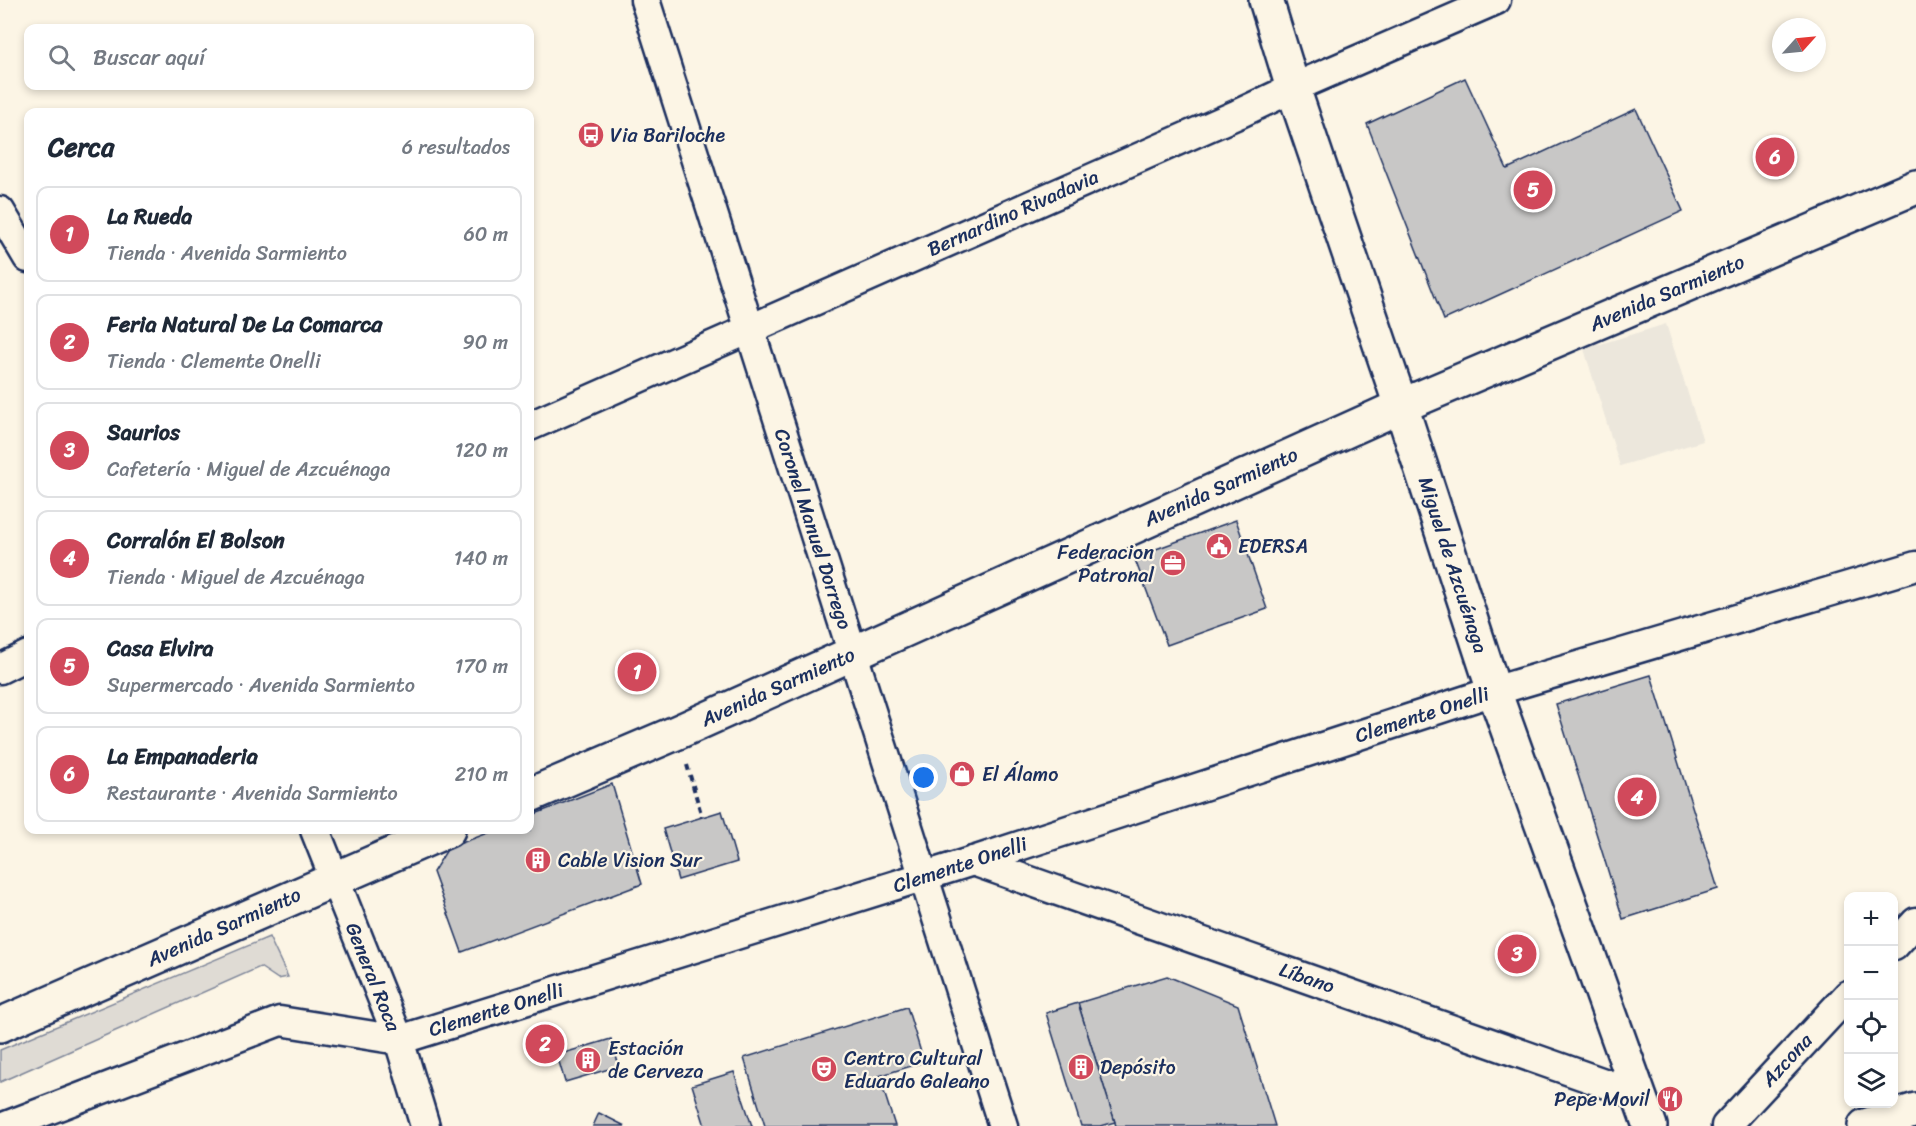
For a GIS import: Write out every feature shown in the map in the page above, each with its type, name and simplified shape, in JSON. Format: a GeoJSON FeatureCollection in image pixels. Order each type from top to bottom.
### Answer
{"type":"FeatureCollection","features":[{"type":"Feature","properties":{"kind":"main road","name":"Miguel de Azcuénaga"},"geometry":{"type":"LineString","coordinates":[[1266,0],[1293,88],[1401,406],[1494,692],[1645,1111]]}},
{"type":"Feature","properties":{"kind":"main road","name":"Avenida Sarmiento"},"geometry":{"type":"LineString","coordinates":[[534,793],[678,732],[1401,406],[1916,187]]}},
{"type":"Feature","properties":{"kind":"main road","name":"Avenida Sarmiento"},"geometry":{"type":"LineString","coordinates":[[0,1025],[439,834]]}},
{"type":"Feature","properties":{"kind":"main road"},"geometry":{"type":"LineString","coordinates":[[1865,1126],[1916,1110]]}},
{"type":"Feature","properties":{"kind":"street","name":"Coronel Manuel Dorrego"},"geometry":{"type":"LineString","coordinates":[[645,0],[1003,1126]]}},
{"type":"Feature","properties":{"kind":"street","name":"Bernardino Rivadavia"},"geometry":{"type":"LineString","coordinates":[[534,424],[1496,0]]}},
{"type":"Feature","properties":{"kind":"street"},"geometry":{"type":"LineString","coordinates":[[0,211],[24,251]]}},
{"type":"Feature","properties":{"kind":"street","name":"Clemente Onelli"},"geometry":{"type":"LineString","coordinates":[[6,1126],[280,1021],[399,1040],[974,861],[1494,692],[1916,566]]}},
{"type":"Feature","properties":{"kind":"street"},"geometry":{"type":"LineString","coordinates":[[0,669],[24,657]]}},
{"type":"Feature","properties":{"kind":"street","name":"General Roca"},"geometry":{"type":"LineString","coordinates":[[316,834],[399,1040],[424,1126]]}},
{"type":"Feature","properties":{"kind":"street","name":"Líbano"},"geometry":{"type":"LineString","coordinates":[[974,861],[1645,1111]]}},
{"type":"Feature","properties":{"kind":"street"},"geometry":{"type":"LineString","coordinates":[[1898,941],[1916,922]]}},
{"type":"Feature","properties":{"kind":"street","name":"Azcona"},"geometry":{"type":"LineString","coordinates":[[1726,1126],[1844,999]]}},
{"type":"Feature","properties":{"kind":"path"},"geometry":{"type":"LineString","coordinates":[[678,732],[702,817]]}},
{"type":"Feature","properties":{"kind":"shaded area"},"geometry":{"type":"Polygon","coordinates":[[[1666,324],[1703,441],[1620,466],[1584,349],[1666,324]]]}},
{"type":"Feature","properties":{"kind":"shaded area"},"geometry":{"type":"Polygon","coordinates":[[[269,937],[288,977],[278,979],[260,967],[0,1082],[0,1050],[269,937]]]}},
{"type":"Feature","properties":{"kind":"building"},"geometry":{"type":"Polygon","coordinates":[[[1465,78],[1507,169],[1636,109],[1683,211],[1444,320],[1367,124],[1465,78]]]}},
{"type":"Feature","properties":{"kind":"building"},"geometry":{"type":"Polygon","coordinates":[[[1236,520],[1267,609],[1167,645],[1134,557],[1236,520]]]}},
{"type":"Feature","properties":{"kind":"building"},"geometry":{"type":"Polygon","coordinates":[[[1651,675],[1718,889],[1623,919],[1556,704],[1651,675]]]}},
{"type":"Feature","properties":{"kind":"building","name":"Cable Vision Sur"},"geometry":{"type":"Polygon","coordinates":[[[612,784],[642,884],[462,952],[433,872],[448,848],[485,834],[534,834],[534,814],[612,784]]]}},
{"type":"Feature","properties":{"kind":"building"},"geometry":{"type":"Polygon","coordinates":[[[722,811],[737,862],[678,880],[663,829],[722,811]]]}},
{"type":"Feature","properties":{"kind":"building"},"geometry":{"type":"Polygon","coordinates":[[[1167,976],[1238,1005],[1275,1126],[1116,1126],[1078,1003],[1167,976]]]}},
{"type":"Feature","properties":{"kind":"building","name":"Depósito"},"geometry":{"type":"Polygon","coordinates":[[[1078,1003],[1115,1122],[1101,1126],[1081,1126],[1046,1013],[1078,1003]]]}},
{"type":"Feature","properties":{"kind":"building","name":"Centro Cultural Eduardo Galeano"},"geometry":{"type":"Polygon","coordinates":[[[907,1007],[924,1062],[879,1076],[895,1126],[765,1126],[744,1058],[907,1007]]]}},
{"type":"Feature","properties":{"kind":"building","name":"Estación de Cerveza"},"geometry":{"type":"Polygon","coordinates":[[[611,1039],[619,1066],[565,1082],[557,1055],[611,1039]]]}},
{"type":"Feature","properties":{"kind":"building"},"geometry":{"type":"Polygon","coordinates":[[[734,1072],[752,1126],[705,1126],[692,1085],[734,1072]]]}},
{"type":"Feature","properties":{"kind":"building"},"geometry":{"type":"Polygon","coordinates":[[[599,1113],[625,1126],[593,1126],[599,1113]]]}},
{"type":"Feature","properties":{"kind":"place","name":"Via Bariloche"},"geometry":{"type":"Point","coordinates":[591,135]}},
{"type":"Feature","properties":{"kind":"place","name":"La Empanaderia"},"geometry":{"type":"Point","coordinates":[1775,157]}},
{"type":"Feature","properties":{"kind":"place","name":"Casa Elvira"},"geometry":{"type":"Point","coordinates":[1533,190]}},
{"type":"Feature","properties":{"kind":"place","name":"EDERSA"},"geometry":{"type":"Point","coordinates":[1219,546]}},
{"type":"Feature","properties":{"kind":"place","name":"Federacion Patronal"},"geometry":{"type":"Point","coordinates":[1173,563]}},
{"type":"Feature","properties":{"kind":"place","name":"La Rueda"},"geometry":{"type":"Point","coordinates":[637,672]}},
{"type":"Feature","properties":{"kind":"place","name":"El Álamo"},"geometry":{"type":"Point","coordinates":[962,774]}},
{"type":"Feature","properties":{"kind":"place","name":"Corralón El Bolson"},"geometry":{"type":"Point","coordinates":[1637,797]}},
{"type":"Feature","properties":{"kind":"place","name":"Cable Vision Sur"},"geometry":{"type":"Point","coordinates":[538,860]}},
{"type":"Feature","properties":{"kind":"place","name":"Saurios"},"geometry":{"type":"Point","coordinates":[1517,954]}},
{"type":"Feature","properties":{"kind":"place","name":"Feria Natural De La Comarca"},"geometry":{"type":"Point","coordinates":[545,1044]}},
{"type":"Feature","properties":{"kind":"place","name":"Estación de Cerveza"},"geometry":{"type":"Point","coordinates":[588,1060]}},
{"type":"Feature","properties":{"kind":"place","name":"Depósito"},"geometry":{"type":"Point","coordinates":[1081,1067]}},
{"type":"Feature","properties":{"kind":"place","name":"Centro Cultural Eduardo Galeano"},"geometry":{"type":"Point","coordinates":[824,1069]}},
{"type":"Feature","properties":{"kind":"place","name":"Pepe Movil"},"geometry":{"type":"Point","coordinates":[1670,1099]}}]}
